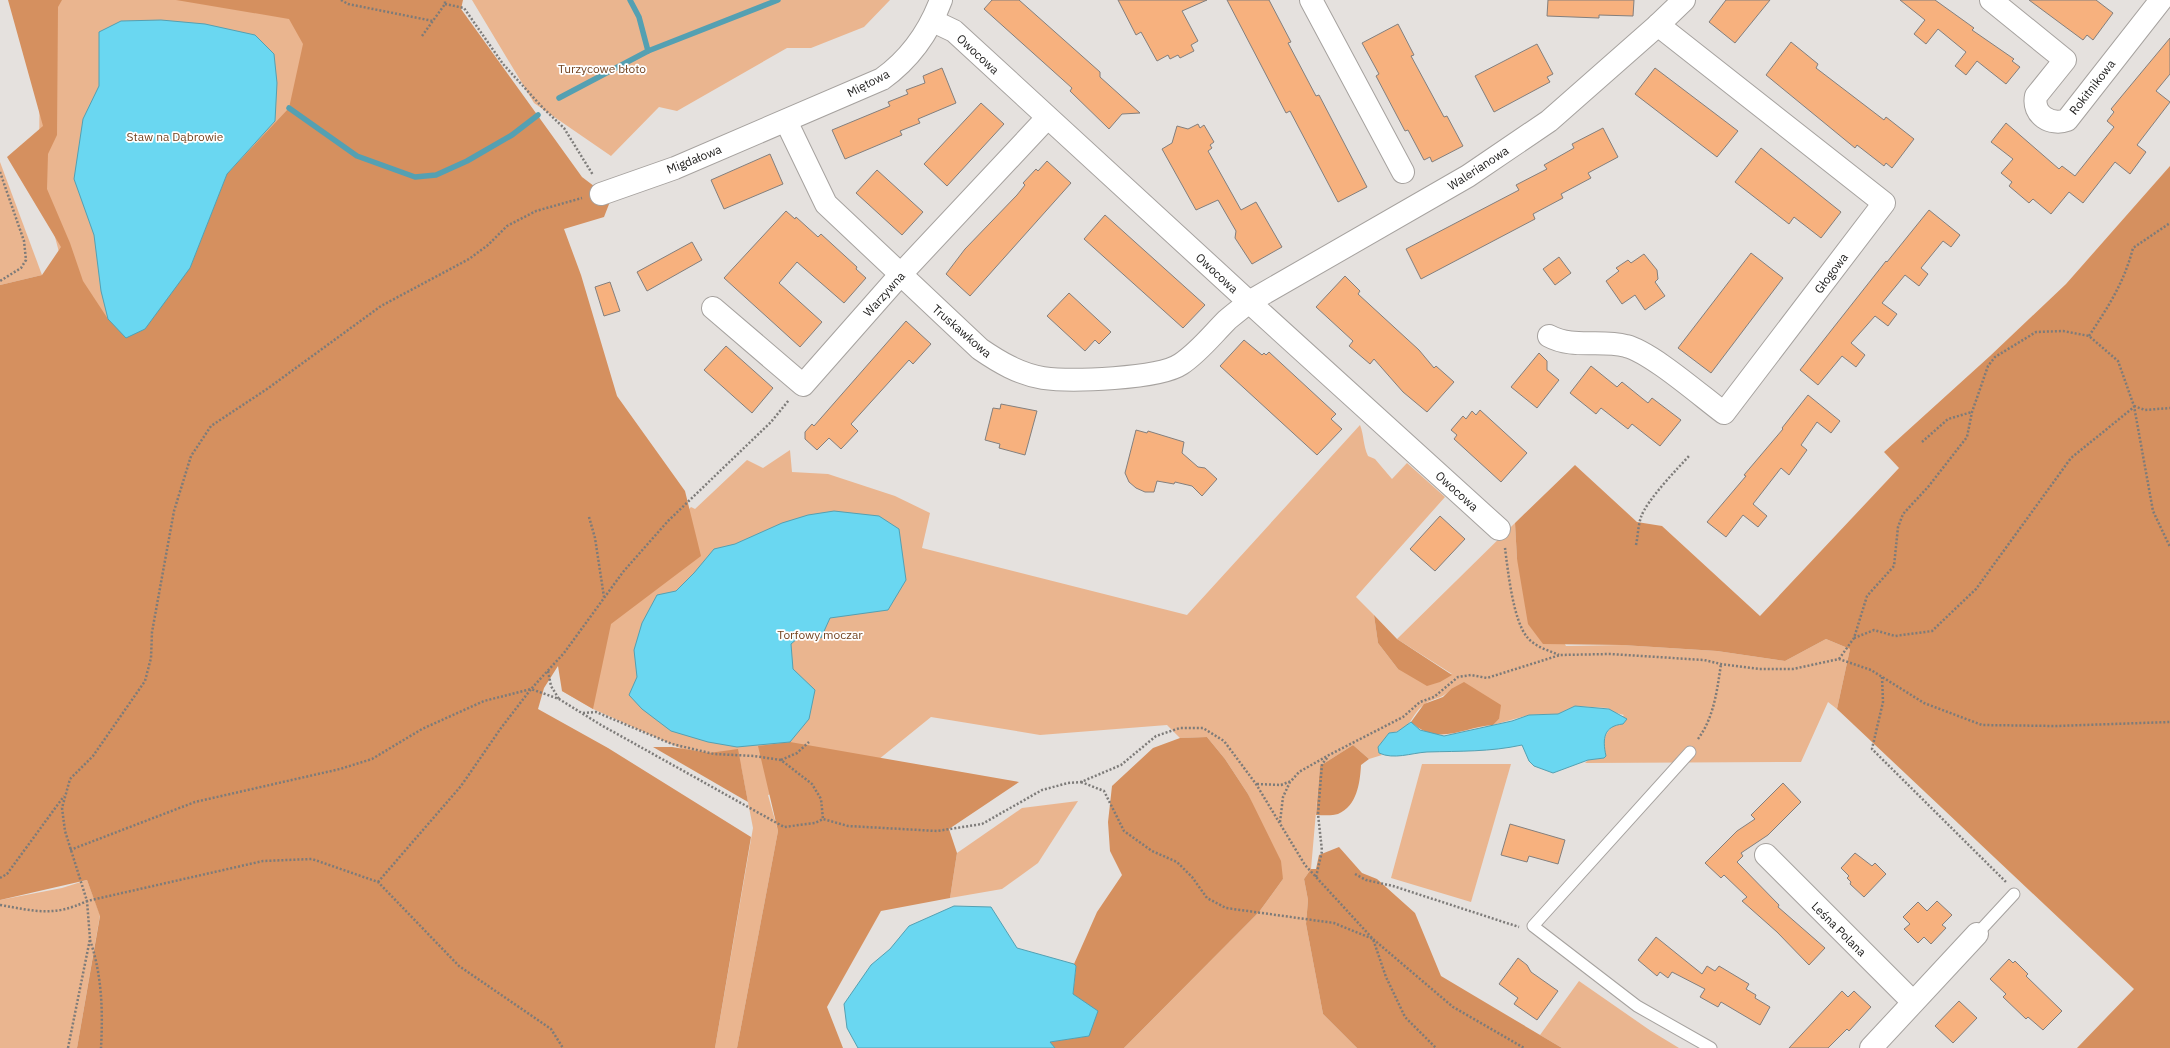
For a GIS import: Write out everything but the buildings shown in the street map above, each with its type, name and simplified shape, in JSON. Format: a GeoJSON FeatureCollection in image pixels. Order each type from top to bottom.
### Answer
{"type":"FeatureCollection","features":[{"type":"Feature","properties":{"kind":"street","name":"Miętowa"},"geometry":{"type":"LineString","coordinates":[[786,121],[882,79],[899,67],[917,46],[933,21],[941,0]]}},
{"type":"Feature","properties":{"kind":"street"},"geometry":{"type":"LineString","coordinates":[[1312,0],[1403,172]]}},
{"type":"Feature","properties":{"kind":"street","name":"Walerianowa"},"geometry":{"type":"LineString","coordinates":[[1249,302],[1468,176],[1549,121],[1658,25],[1684,0]]}},
{"type":"Feature","properties":{"kind":"street","name":"Rokitnikowa"},"geometry":{"type":"LineString","coordinates":[[1991,0],[2065,60],[2036,96],[2035,101],[2038,112],[2056,122],[2066,120],[2161,0]]}},
{"type":"Feature","properties":{"kind":"street","name":"Owocowa"},"geometry":{"type":"LineString","coordinates":[[933,21],[954,31],[1047,118],[1499,529]]}},
{"type":"Feature","properties":{"kind":"street","name":"Głogowa"},"geometry":{"type":"LineString","coordinates":[[1549,336],[1560,342],[1612,343],[1635,348],[1724,413],[1884,203],[1658,25]]}},
{"type":"Feature","properties":{"kind":"street","name":"Warzywna"},"geometry":{"type":"LineString","coordinates":[[803,385],[900,276],[1047,118]]}},
{"type":"Feature","properties":{"kind":"street","name":"Migdałowa"},"geometry":{"type":"LineString","coordinates":[[601,194],[675,168],[786,121]]}},
{"type":"Feature","properties":{"kind":"street","name":"Truskawkowa"},"geometry":{"type":"LineString","coordinates":[[786,121],[826,204],[900,276],[980,348],[999,362],[1020,372],[1053,379],[1124,376],[1166,371],[1180,365],[1196,353],[1228,319],[1249,302]]}},
{"type":"Feature","properties":{"kind":"street"},"geometry":{"type":"LineString","coordinates":[[713,308],[803,385]]}},
{"type":"Feature","properties":{"kind":"street","name":"Leśna Polana"},"geometry":{"type":"LineString","coordinates":[[1766,855],[1913,1002]]}},
{"type":"Feature","properties":{"kind":"street"},"geometry":{"type":"LineString","coordinates":[[1871,1048],[1977,934]]}},
{"type":"Feature","properties":{"kind":"lane"},"geometry":{"type":"LineString","coordinates":[[1690,752],[1532,926],[1637,1006],[1711,1048]]}},
{"type":"Feature","properties":{"kind":"lane"},"geometry":{"type":"LineString","coordinates":[[1977,934],[2014,894]]}},
{"type":"Feature","properties":{"kind":"path"},"geometry":{"type":"LineString","coordinates":[[341,0],[355,5],[433,21]]}},
{"type":"Feature","properties":{"kind":"path"},"geometry":{"type":"LineString","coordinates":[[101,1048],[102,1025],[99,965],[90,939],[87,901],[70,850],[65,831],[62,808],[70,779],[93,756],[145,681],[151,658],[152,632],[174,511],[191,456],[212,426],[267,390],[381,306],[469,259],[488,245],[507,226],[536,211],[601,194],[586,162],[564,128],[543,108],[503,64],[464,8],[445,2],[422,36]]}},
{"type":"Feature","properties":{"kind":"path"},"geometry":{"type":"LineString","coordinates":[[0,172],[24,241],[26,260],[21,268],[0,281]]}},
{"type":"Feature","properties":{"kind":"path"},"geometry":{"type":"LineString","coordinates":[[2089,336],[2108,308],[2127,272],[2133,248],[2170,223]]}},
{"type":"Feature","properties":{"kind":"path"},"geometry":{"type":"LineString","coordinates":[[1838,659],[1854,638],[1867,596],[1894,566],[1898,527],[1903,514],[1928,487],[1967,437],[1972,412],[1988,366],[1995,357],[2036,332],[2063,331],[2089,336],[2118,361],[2134,406],[2152,511],[2170,547]]}},
{"type":"Feature","properties":{"kind":"path"},"geometry":{"type":"LineString","coordinates":[[378,882],[461,786],[501,728],[531,690],[564,653],[604,597],[668,521],[771,422],[803,385]]}},
{"type":"Feature","properties":{"kind":"path"},"geometry":{"type":"LineString","coordinates":[[2134,406],[2145,410],[2170,408]]}},
{"type":"Feature","properties":{"kind":"path"},"geometry":{"type":"LineString","coordinates":[[1854,638],[1874,630],[1895,636],[1932,631],[1976,590],[2071,458],[2134,406]]}},
{"type":"Feature","properties":{"kind":"path"},"geometry":{"type":"LineString","coordinates":[[1922,442],[1948,419],[1972,412]]}},
{"type":"Feature","properties":{"kind":"path"},"geometry":{"type":"LineString","coordinates":[[1636,545],[1641,517],[1647,507],[1676,469],[1690,456]]}},
{"type":"Feature","properties":{"kind":"path"},"geometry":{"type":"LineString","coordinates":[[589,517],[595,538],[604,597]]}},
{"type":"Feature","properties":{"kind":"path"},"geometry":{"type":"LineString","coordinates":[[1499,529],[1504,535],[1515,608],[1527,637],[1539,647],[1560,655]]}},
{"type":"Feature","properties":{"kind":"path"},"geometry":{"type":"LineString","coordinates":[[1280,825],[1282,797],[1291,781],[1299,772],[1329,754],[1389,725],[1420,702],[1434,697],[1458,677],[1471,675],[1487,678],[1560,655],[1610,654],[1704,660],[1759,670],[1793,668],[1838,659],[1872,670],[1924,703],[1982,725],[2056,726],[2170,722]]}},
{"type":"Feature","properties":{"kind":"path"},"geometry":{"type":"LineString","coordinates":[[1690,752],[1706,728],[1714,705],[1722,664]]}},
{"type":"Feature","properties":{"kind":"path"},"geometry":{"type":"LineString","coordinates":[[548,671],[551,686],[559,699]]}},
{"type":"Feature","properties":{"kind":"path"},"geometry":{"type":"LineString","coordinates":[[1882,677],[1883,702],[1872,749],[2007,883],[2014,894]]}},
{"type":"Feature","properties":{"kind":"path"},"geometry":{"type":"LineString","coordinates":[[70,850],[195,802],[340,770],[372,759],[422,730],[484,701],[531,690],[559,699],[784,827],[815,823],[823,819],[848,826],[919,828],[936,831],[960,829],[982,824],[1042,790],[1068,783],[1081,782],[1121,765],[1156,736],[1180,728],[1203,728],[1224,741],[1256,784],[1305,865],[1373,939],[1453,1007],[1524,1048]]}},
{"type":"Feature","properties":{"kind":"path"},"geometry":{"type":"LineString","coordinates":[[582,713],[596,712],[672,744],[714,754],[754,756],[781,760],[812,784],[821,799],[823,819]]}},
{"type":"Feature","properties":{"kind":"path"},"geometry":{"type":"LineString","coordinates":[[781,760],[797,753],[809,742]]}},
{"type":"Feature","properties":{"kind":"path"},"geometry":{"type":"LineString","coordinates":[[1316,877],[1322,851],[1318,814],[1322,764],[1329,754]]}},
{"type":"Feature","properties":{"kind":"path"},"geometry":{"type":"LineString","coordinates":[[1256,784],[1281,785],[1291,781]]}},
{"type":"Feature","properties":{"kind":"path"},"geometry":{"type":"LineString","coordinates":[[1081,782],[1104,791],[1124,831],[1152,851],[1177,862],[1192,877],[1207,898],[1226,908],[1334,923],[1373,939],[1386,977],[1405,1017],[1436,1048]]}},
{"type":"Feature","properties":{"kind":"path"},"geometry":{"type":"LineString","coordinates":[[0,878],[7,874],[66,794]]}},
{"type":"Feature","properties":{"kind":"path"},"geometry":{"type":"LineString","coordinates":[[0,905],[35,911],[58,912],[73,908],[87,901],[263,861],[312,859],[378,882],[459,966],[551,1030],[563,1048]]}},
{"type":"Feature","properties":{"kind":"path"},"geometry":{"type":"LineString","coordinates":[[1355,874],[1366,880],[1392,886],[1518,927],[1532,926]]}},
{"type":"Feature","properties":{"kind":"path"},"geometry":{"type":"LineString","coordinates":[[68,1048],[90,939]]}},
{"type":"Feature","properties":{"kind":"green space","name":"Staw na Dąbrowie"},"geometry":{"type":"Polygon","coordinates":[[[56,0],[314,0],[352,72],[140,376],[75,312],[39,177],[40,30],[56,0]]]}},
{"type":"Feature","properties":{"kind":"green space","name":"Turzycowe błoto"},"geometry":{"type":"Polygon","coordinates":[[[472,0],[890,0],[864,27],[811,48],[787,48],[677,111],[659,107],[611,156],[534,103],[472,0]]]}},
{"type":"Feature","properties":{"kind":"green space"},"geometry":{"type":"Polygon","coordinates":[[[0,162],[42,275],[0,285],[0,162]]]}},
{"type":"Feature","properties":{"kind":"green space","name":"Torfowy moczar"},"geometry":{"type":"Polygon","coordinates":[[[1360,425],[1368,456],[1375,459],[1392,479],[1407,463],[1445,497],[1356,597],[1374,615],[1378,643],[1398,669],[1452,674],[1397,639],[1515,523],[1517,559],[1566,646],[1622,645],[1717,651],[1785,661],[1826,639],[1850,649],[1837,709],[1828,702],[1801,762],[1585,763],[1588,760],[1604,758],[1605,738],[1613,725],[1624,715],[1613,712],[1608,708],[1575,706],[1558,714],[1529,715],[1493,725],[1499,719],[1451,689],[1441,697],[1425,704],[1420,708],[1402,729],[1397,732],[1389,733],[1379,747],[1379,753],[1382,755],[1369,759],[1353,745],[1320,766],[1311,869],[1304,879],[1308,900],[1306,924],[1323,1014],[1357,1048],[1124,1048],[1259,912],[1283,879],[1248,794],[1225,759],[1207,737],[1180,738],[1167,725],[1040,735],[931,717],[868,768],[768,795],[778,831],[737,1048],[715,1048],[753,828],[741,766],[718,765],[593,709],[562,691],[609,597],[691,507],[695,509],[747,460],[763,468],[790,450],[792,472],[828,474],[895,496],[930,513],[922,548],[1187,615],[1360,425]]]}},
{"type":"Feature","properties":{"kind":"green space"},"geometry":{"type":"Polygon","coordinates":[[[1422,764],[1511,764],[1471,902],[1391,878],[1422,764]]]}},
{"type":"Feature","properties":{"kind":"green space"},"geometry":{"type":"Polygon","coordinates":[[[1078,801],[1038,863],[1002,889],[950,898],[957,853],[1022,808],[1078,801]]]}},
{"type":"Feature","properties":{"kind":"green space"},"geometry":{"type":"Polygon","coordinates":[[[87,880],[100,915],[77,1048],[0,1048],[0,900],[62,888],[87,880]]]}},
{"type":"Feature","properties":{"kind":"green space"},"geometry":{"type":"Polygon","coordinates":[[[1579,981],[1651,1031],[1679,1048],[1562,1048],[1540,1035],[1579,981]]]}},
{"type":"Feature","properties":{"kind":"shaded area"},"geometry":{"type":"Polygon","coordinates":[[[8,0],[62,0],[58,7],[57,135],[48,154],[47,189],[70,243],[83,281],[108,319],[190,268],[227,174],[289,108],[303,44],[289,19],[176,0],[463,0],[461,9],[582,177],[611,199],[604,217],[564,229],[581,275],[617,396],[685,491],[701,556],[611,624],[593,709],[562,691],[558,666],[544,688],[538,709],[608,748],[751,837],[715,1048],[77,1048],[100,916],[87,880],[0,900],[0,285],[42,275],[61,247],[7,157],[43,126],[8,0]]]}},
{"type":"Feature","properties":{"kind":"shaded area"},"geometry":{"type":"Polygon","coordinates":[[[2170,166],[2170,1048],[2077,1048],[2134,989],[1837,709],[1850,649],[1826,639],[1785,661],[1717,651],[1622,645],[1543,644],[1528,624],[1517,559],[1515,523],[1575,465],[1637,522],[1662,526],[1760,616],[1899,468],[1884,452],[1990,356],[2066,284],[2170,166]]]}},
{"type":"Feature","properties":{"kind":"shaded area"},"geometry":{"type":"Polygon","coordinates":[[[1374,615],[1397,639],[1452,675],[1440,682],[1427,686],[1398,669],[1378,643],[1374,615]]]}},
{"type":"Feature","properties":{"kind":"shaded area"},"geometry":{"type":"Polygon","coordinates":[[[1464,682],[1501,705],[1499,719],[1493,725],[1482,726],[1451,734],[1441,734],[1431,733],[1421,729],[1411,722],[1424,704],[1443,697],[1451,689],[1464,682]]]}},
{"type":"Feature","properties":{"kind":"shaded area"},"geometry":{"type":"Polygon","coordinates":[[[1207,737],[1225,759],[1248,794],[1281,861],[1283,879],[1259,912],[1124,1048],[1055,1048],[1049,1042],[1089,1036],[1073,994],[1076,966],[1074,964],[1097,912],[1122,875],[1110,851],[1108,822],[1112,786],[1153,748],[1180,738],[1207,737]]]}},
{"type":"Feature","properties":{"kind":"shaded area"},"geometry":{"type":"Polygon","coordinates":[[[790,742],[1019,782],[949,829],[957,853],[950,898],[881,911],[827,1007],[843,1048],[737,1048],[778,831],[758,746],[790,742]]]}},
{"type":"Feature","properties":{"kind":"shaded area"},"geometry":{"type":"Polygon","coordinates":[[[1353,745],[1369,759],[1361,765],[1360,779],[1353,800],[1349,806],[1338,814],[1316,815],[1320,766],[1353,745]]]}},
{"type":"Feature","properties":{"kind":"shaded area"},"geometry":{"type":"Polygon","coordinates":[[[653,747],[672,747],[709,753],[738,749],[748,802],[653,747]]]}},
{"type":"Feature","properties":{"kind":"shaded area"},"geometry":{"type":"Polygon","coordinates":[[[1339,847],[1362,873],[1377,879],[1415,913],[1441,976],[1562,1048],[1357,1048],[1323,1014],[1306,924],[1308,900],[1304,879],[1311,869],[1316,869],[1319,855],[1339,847]]]}},
{"type":"Feature","properties":{"kind":"water"},"geometry":{"type":"Polygon","coordinates":[[[161,20],[205,24],[255,35],[274,54],[277,83],[275,121],[227,174],[190,268],[145,329],[126,338],[108,319],[101,291],[94,235],[74,179],[83,119],[99,86],[99,32],[121,21],[161,20]]]}},
{"type":"Feature","properties":{"kind":"water"},"geometry":{"type":"Polygon","coordinates":[[[834,511],[879,516],[899,529],[906,580],[888,610],[830,618],[821,638],[805,632],[791,644],[793,669],[815,690],[809,719],[790,742],[737,747],[708,742],[671,731],[642,709],[629,695],[637,677],[634,650],[642,623],[657,595],[676,591],[694,573],[714,549],[735,544],[782,523],[808,515],[834,511]]]}},
{"type":"Feature","properties":{"kind":"water"},"geometry":{"type":"Polygon","coordinates":[[[1575,706],[1609,709],[1627,719],[1623,724],[1612,727],[1608,730],[1604,744],[1606,756],[1604,758],[1588,760],[1553,773],[1534,766],[1529,761],[1522,745],[1487,750],[1427,752],[1397,756],[1379,753],[1378,747],[1389,733],[1397,732],[1411,722],[1420,730],[1444,736],[1512,721],[1529,715],[1558,714],[1575,706]]]}},
{"type":"Feature","properties":{"kind":"water"},"geometry":{"type":"Polygon","coordinates":[[[954,906],[991,907],[1017,948],[1074,964],[1076,966],[1073,994],[1098,1011],[1089,1036],[1050,1042],[1055,1048],[858,1048],[847,1028],[844,1004],[871,965],[890,949],[909,926],[954,906]]]}},
{"type":"Feature","properties":{"kind":"waterway"},"geometry":{"type":"LineString","coordinates":[[630,0],[639,17],[648,51]]}},
{"type":"Feature","properties":{"kind":"waterway"},"geometry":{"type":"LineString","coordinates":[[559,98],[648,51],[778,0]]}},
{"type":"Feature","properties":{"kind":"waterway"},"geometry":{"type":"LineString","coordinates":[[289,108],[357,156],[415,177],[436,175],[467,161],[512,135],[538,115]]}}]}
